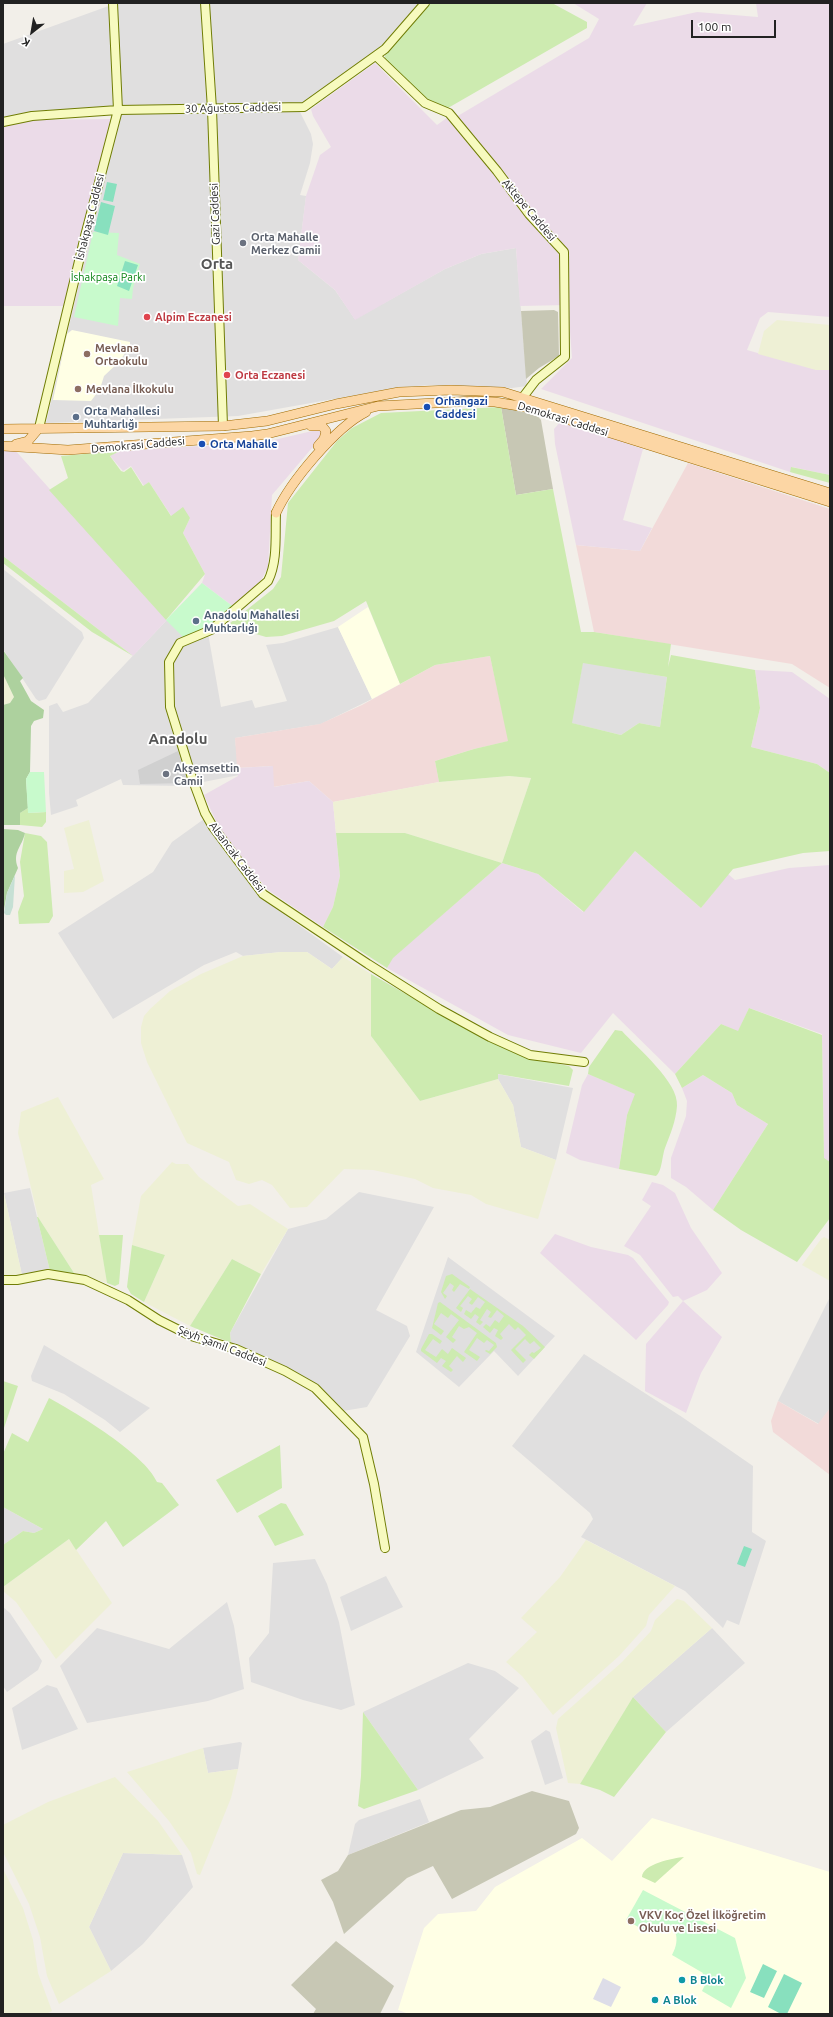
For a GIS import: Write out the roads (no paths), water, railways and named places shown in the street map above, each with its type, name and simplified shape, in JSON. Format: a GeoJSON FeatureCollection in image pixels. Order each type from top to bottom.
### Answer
{"type":"FeatureCollection","features":[{"type":"Feature","properties":{"kind":"main road","name":"Demokrasi Caddesi"},"geometry":{"type":"LineString","coordinates":[[3,430],[39,428],[223,426],[259,422],[376,396],[421,391],[503,392],[830,493]]}},
{"type":"Feature","properties":{"kind":"main road","name":"Demokrasi Caddesi"},"geometry":{"type":"LineString","coordinates":[[3,446],[68,450],[267,434],[378,406],[443,401],[495,402],[520,405],[548,413],[830,502]]}},
{"type":"Feature","properties":{"kind":"main road"},"geometry":{"type":"LineString","coordinates":[[545,404],[545,411],[548,413]]}},
{"type":"Feature","properties":{"kind":"main road"},"geometry":{"type":"LineString","coordinates":[[276,513],[290,488],[345,425],[378,406]]}},
{"type":"Feature","properties":{"kind":"main road"},"geometry":{"type":"LineString","coordinates":[[316,409],[330,418],[334,428],[329,442]]}},
{"type":"Feature","properties":{"kind":"main road"},"geometry":{"type":"LineString","coordinates":[[276,513],[279,496],[326,435],[325,428],[318,425],[294,427]]}},
{"type":"Feature","properties":{"kind":"main road"},"geometry":{"type":"LineString","coordinates":[[223,426],[226,433],[238,436]]}},
{"type":"Feature","properties":{"kind":"main road"},"geometry":{"type":"LineString","coordinates":[[3,446],[25,442],[39,428]]}},
{"type":"Feature","properties":{"kind":"street","name":"İshakpaşa Caddesi"},"geometry":{"type":"LineString","coordinates":[[39,428],[85,236],[118,110],[113,3]]}},
{"type":"Feature","properties":{"kind":"street","name":"Gazi Caddesi"},"geometry":{"type":"LineString","coordinates":[[205,3],[212,109],[223,426]]}},
{"type":"Feature","properties":{"kind":"street","name":"30 Ağustos Caddesi"},"geometry":{"type":"LineString","coordinates":[[3,122],[32,116],[118,110],[304,107],[385,49],[425,3]]}},
{"type":"Feature","properties":{"kind":"street","name":"Aktepe Caddesi"},"geometry":{"type":"LineString","coordinates":[[376,56],[425,103],[449,113],[497,171],[529,214],[564,252],[566,358],[536,380],[523,397]]}},
{"type":"Feature","properties":{"kind":"street","name":"Alsancak Caddesi"},"geometry":{"type":"LineString","coordinates":[[276,513],[274,564],[268,581],[211,630],[180,643],[169,662],[170,707],[205,813],[245,871],[263,894],[368,964],[439,1009],[490,1037],[530,1055],[584,1062]]}},
{"type":"Feature","properties":{"kind":"street","name":"Şeyh Şamil Caddesi"},"geometry":{"type":"LineString","coordinates":[[3,1280],[17,1280],[48,1274],[85,1280],[128,1300],[158,1320],[191,1336],[236,1349],[285,1371],[315,1388],[363,1437],[374,1484],[385,1548]]}},
{"type":"Feature","properties":{"kind":"place","name":"Orta Mahalle Merkez Camii"},"geometry":{"type":"Point","coordinates":[243,243]}},
{"type":"Feature","properties":{"kind":"place","name":"Alpim Eczanesi"},"geometry":{"type":"Point","coordinates":[147,317]}},
{"type":"Feature","properties":{"kind":"place","name":"Mevlana Ortaokulu"},"geometry":{"type":"Point","coordinates":[87,354]}},
{"type":"Feature","properties":{"kind":"place","name":"Orta Eczanesi"},"geometry":{"type":"Point","coordinates":[227,375]}},
{"type":"Feature","properties":{"kind":"place","name":"Mevlana İlkokulu"},"geometry":{"type":"Point","coordinates":[78,389]}},
{"type":"Feature","properties":{"kind":"place","name":"Orhangazi Caddesi"},"geometry":{"type":"Point","coordinates":[427,407]}},
{"type":"Feature","properties":{"kind":"place","name":"Orta Mahallesi Muhtarlığı"},"geometry":{"type":"Point","coordinates":[76,417]}},
{"type":"Feature","properties":{"kind":"place","name":"Orta Mahalle"},"geometry":{"type":"Point","coordinates":[202,444]}},
{"type":"Feature","properties":{"kind":"place","name":"Anadolu Mahallesi Muhtarlığı"},"geometry":{"type":"Point","coordinates":[196,621]}},
{"type":"Feature","properties":{"kind":"place","name":"Akşemsettin Camii"},"geometry":{"type":"Point","coordinates":[166,774]}},
{"type":"Feature","properties":{"kind":"place","name":"VKV Koç Özel İlköğretim Okulu ve Lisesi"},"geometry":{"type":"Point","coordinates":[631,1921]}},
{"type":"Feature","properties":{"kind":"place","name":"B Blok"},"geometry":{"type":"Point","coordinates":[682,1980]}},
{"type":"Feature","properties":{"kind":"place","name":"A Blok"},"geometry":{"type":"Point","coordinates":[655,2000]}},
{"type":"Feature","properties":{"kind":"district","name":"Orta"},"geometry":{"type":"Point","coordinates":[217,264]}},
{"type":"Feature","properties":{"kind":"district","name":"Anadolu"},"geometry":{"type":"Point","coordinates":[178,739]}},
{"type":"Feature","properties":{"kind":"park label","name":"İshakpaşa Parkı"},"geometry":{"type":"Point","coordinates":[108,277]}}]}
